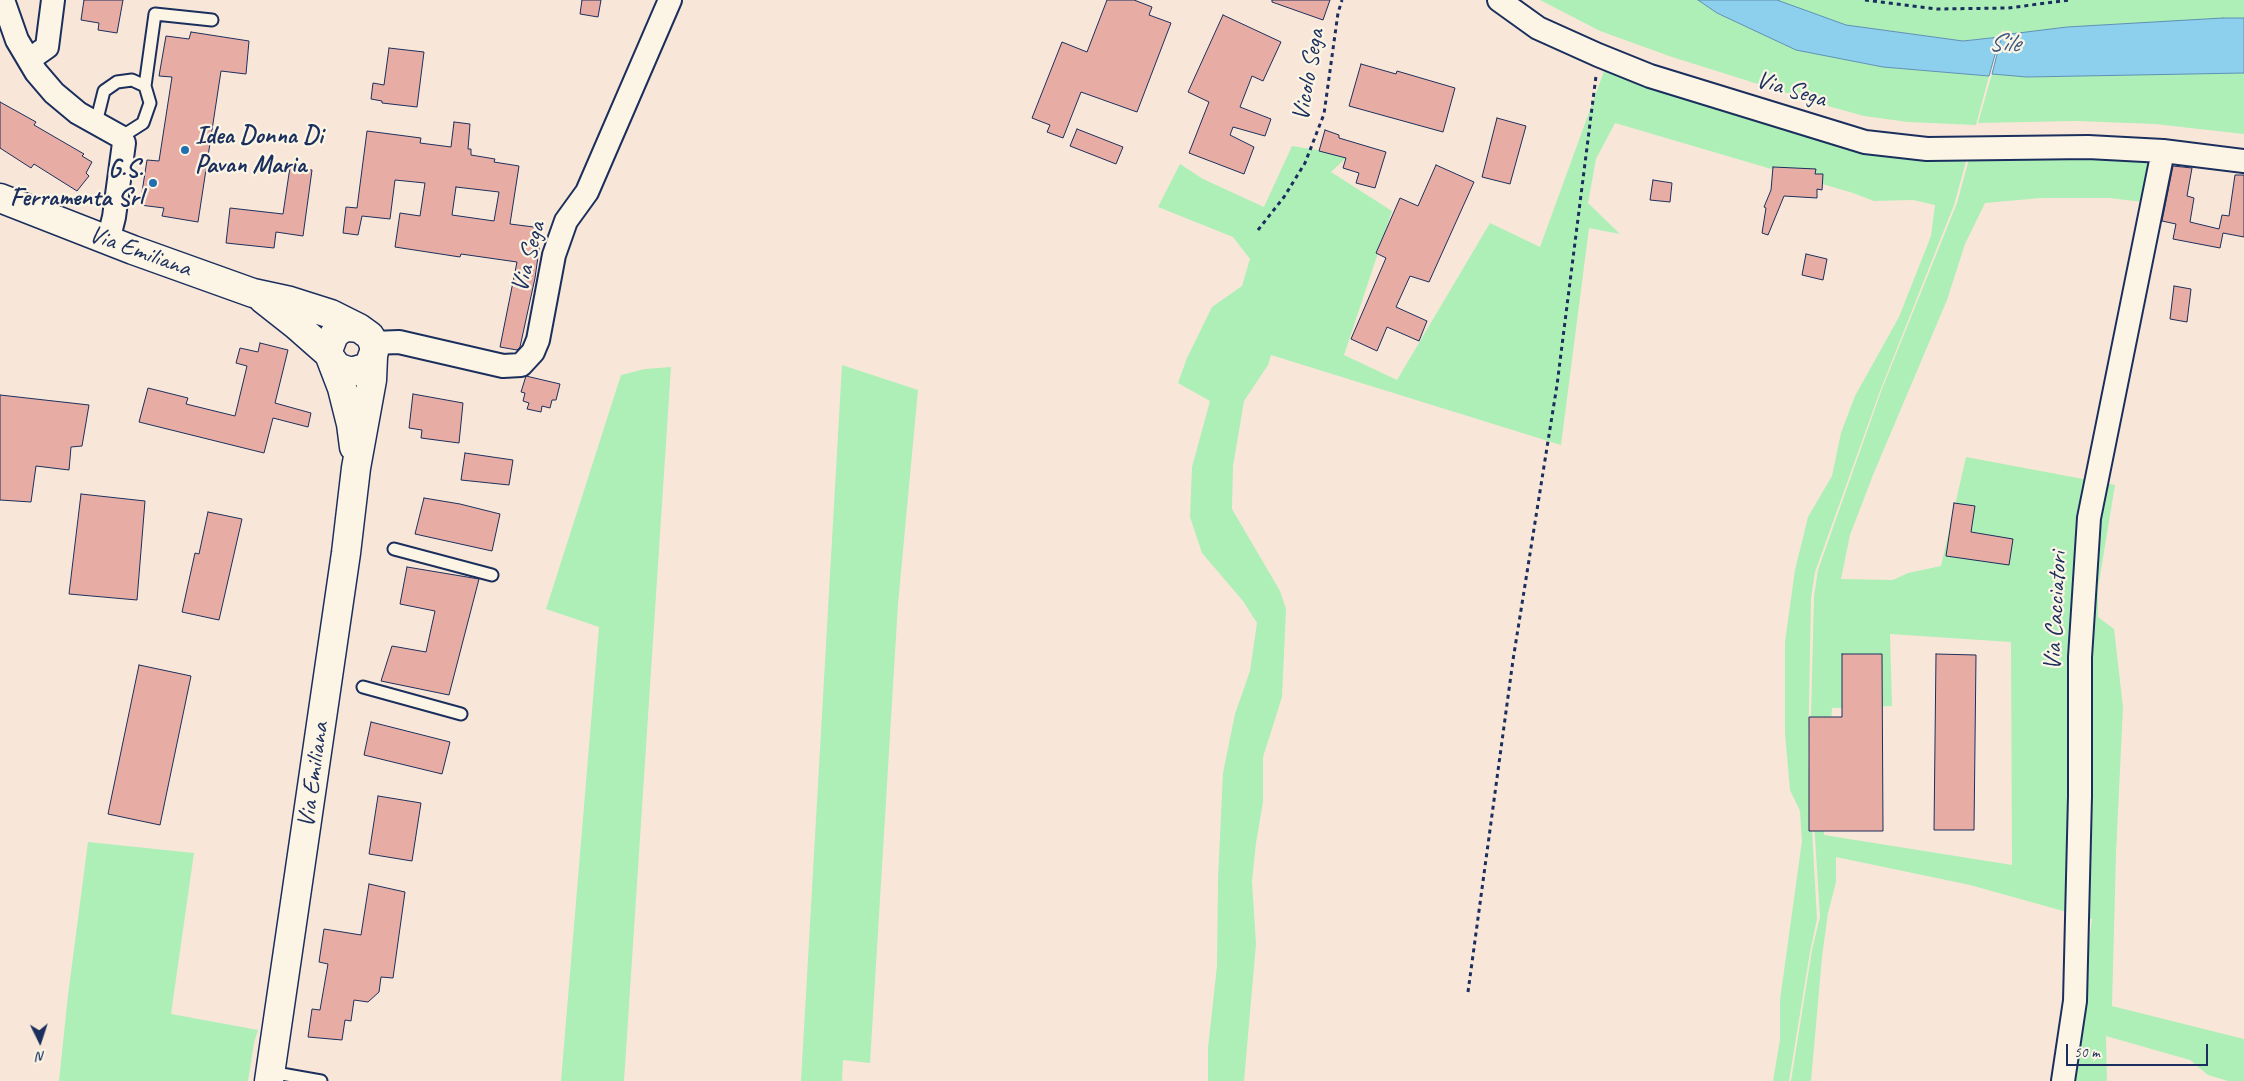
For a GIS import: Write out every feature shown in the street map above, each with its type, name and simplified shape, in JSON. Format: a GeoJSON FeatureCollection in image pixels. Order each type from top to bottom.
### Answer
{"type":"FeatureCollection","features":[{"type":"Feature","properties":{"kind":"main road","name":"Via Emiliana"},"geometry":{"type":"LineString","coordinates":[[0,198],[108,241],[253,293],[290,300],[331,314],[368,342],[372,380],[356,468],[344,563],[269,1076]]}},
{"type":"Feature","properties":{"kind":"main road","name":"Via Emiliana"},"geometry":{"type":"LineString","coordinates":[[253,293],[296,325],[330,357],[337,367],[351,372],[365,368],[368,342]]}},
{"type":"Feature","properties":{"kind":"main road"},"geometry":{"type":"LineString","coordinates":[[330,357],[330,342],[334,335],[342,329],[368,342]]}},
{"type":"Feature","properties":{"kind":"main road","name":"Via Emiliana"},"geometry":{"type":"LineString","coordinates":[[330,357],[342,388],[351,424],[356,468]]}},
{"type":"Feature","properties":{"kind":"street"},"geometry":{"type":"LineString","coordinates":[[3,0],[17,40],[30,58],[36,72],[54,93],[78,113],[121,137],[124,143],[114,217],[108,241]]}},
{"type":"Feature","properties":{"kind":"street"},"geometry":{"type":"LineString","coordinates":[[30,58],[47,48],[53,0]]}},
{"type":"Feature","properties":{"kind":"street","name":"Via Sega"},"geometry":{"type":"LineString","coordinates":[[368,342],[399,342],[503,366],[521,365],[533,352],[538,340],[554,255],[566,221],[587,192],[670,0]]}},
{"type":"Feature","properties":{"kind":"street","name":"Via Sega"},"geometry":{"type":"LineString","coordinates":[[1499,0],[1538,28],[1598,56],[1650,76],[1865,142],[1927,149],[2088,147],[2163,151],[2244,161]]}},
{"type":"Feature","properties":{"kind":"street","name":"Via Cacciatori"},"geometry":{"type":"LineString","coordinates":[[2063,1081],[2075,1000],[2080,796],[2080,658],[2089,518],[2163,151]]}},
{"type":"Feature","properties":{"kind":"lane"},"geometry":{"type":"LineString","coordinates":[[121,137],[143,123],[150,104],[145,86],[155,14],[212,20]]}},
{"type":"Feature","properties":{"kind":"lane"},"geometry":{"type":"LineString","coordinates":[[96,123],[104,91],[117,82],[132,80],[145,86]]}},
{"type":"Feature","properties":{"kind":"lane"},"geometry":{"type":"LineString","coordinates":[[394,549],[492,575]]}},
{"type":"Feature","properties":{"kind":"lane"},"geometry":{"type":"LineString","coordinates":[[363,687],[460,714]]}},
{"type":"Feature","properties":{"kind":"lane"},"geometry":{"type":"LineString","coordinates":[[269,1076],[322,1081]]}},
{"type":"Feature","properties":{"kind":"path","name":"Vicolo Sega"},"geometry":{"type":"LineString","coordinates":[[1258,230],[1284,197],[1304,163],[1324,114],[1338,13],[1342,0]]}},
{"type":"Feature","properties":{"kind":"path"},"geometry":{"type":"LineString","coordinates":[[1865,0],[1937,9],[2008,8],[2070,0]]}},
{"type":"Feature","properties":{"kind":"path"},"geometry":{"type":"LineString","coordinates":[[1468,992],[1513,660],[1557,385],[1598,56]]}},
{"type":"Feature","properties":{"kind":"green space"},"geometry":{"type":"Polygon","coordinates":[[[1540,0],[1698,0],[1717,13],[1797,50],[1883,67],[1989,76],[1976,125],[1908,122],[1864,116],[1672,57],[1600,31],[1540,0]]]}},
{"type":"Feature","properties":{"kind":"green space"},"geometry":{"type":"Polygon","coordinates":[[[1777,0],[2244,0],[2244,18],[2067,27],[2002,35],[2004,26],[2000,37],[1963,41],[1846,25],[1777,0]]]}},
{"type":"Feature","properties":{"kind":"green space"},"geometry":{"type":"Polygon","coordinates":[[[1607,63],[1820,134],[1968,154],[1954,205],[1880,391],[1815,572],[1811,598],[1808,758],[1817,919],[1789,1081],[1773,1081],[1780,1040],[1780,1000],[1802,841],[1800,811],[1790,790],[1785,733],[1785,642],[1795,570],[1808,517],[1832,476],[1841,433],[1855,396],[1899,317],[1931,236],[1935,205],[1913,200],[1874,201],[1853,193],[1615,123],[1596,159],[1588,203],[1620,234],[1589,228],[1561,445],[1271,355],[1268,365],[1244,401],[1233,466],[1232,509],[1280,591],[1286,609],[1282,697],[1263,757],[1263,802],[1252,881],[1256,944],[1244,1081],[1208,1081],[1208,1048],[1217,966],[1218,879],[1223,773],[1235,714],[1250,671],[1257,623],[1243,601],[1202,553],[1190,517],[1192,467],[1210,401],[1178,383],[1187,358],[1212,307],[1242,286],[1250,259],[1233,237],[1158,207],[1180,164],[1203,179],[1264,207],[1292,146],[1349,155],[1331,172],[1392,211],[1344,355],[1397,380],[1490,223],[1540,247],[1607,63]]]}},
{"type":"Feature","properties":{"kind":"green space"},"geometry":{"type":"Polygon","coordinates":[[[2244,73],[2244,134],[2155,124],[2076,121],[1978,123],[1992,74],[2027,77],[2244,73]]]}},
{"type":"Feature","properties":{"kind":"green space"},"geometry":{"type":"Polygon","coordinates":[[[1971,152],[2170,155],[2174,183],[2170,205],[2109,198],[2041,198],[1985,203],[1965,244],[1947,300],[1873,475],[1850,535],[1841,579],[1893,580],[1908,573],[1941,566],[1966,457],[2115,485],[2098,588],[2098,617],[2114,629],[2123,707],[2116,853],[2112,1006],[2244,1039],[2244,1081],[2228,1081],[2208,1075],[2190,1060],[2106,1036],[2107,1081],[2070,1081],[2092,919],[1970,885],[1836,857],[1836,882],[1828,913],[1822,957],[1811,1081],[1791,1081],[1812,950],[1820,917],[1810,757],[1814,596],[1818,570],[1882,389],[1957,203],[1971,152]],[[1890,634],[1892,706],[1832,708],[1824,835],[2012,865],[2011,642],[1890,634]]]}},
{"type":"Feature","properties":{"kind":"green space"},"geometry":{"type":"Polygon","coordinates":[[[842,365],[918,390],[898,604],[870,1063],[843,1060],[842,1081],[801,1081],[842,365]]]}},
{"type":"Feature","properties":{"kind":"green space"},"geometry":{"type":"Polygon","coordinates":[[[671,367],[624,1081],[561,1081],[599,627],[546,609],[621,375],[645,369],[671,367]]]}},
{"type":"Feature","properties":{"kind":"green space"},"geometry":{"type":"Polygon","coordinates":[[[88,842],[194,853],[171,1014],[258,1030],[248,1081],[59,1081],[88,842]]]}},
{"type":"Feature","properties":{"kind":"water"},"geometry":{"type":"Polygon","coordinates":[[[1698,0],[1777,0],[1846,25],[1963,41],[2000,37],[1989,76],[1883,67],[1796,50],[1717,13],[1698,0]]]}},
{"type":"Feature","properties":{"kind":"water","name":"Sile"},"geometry":{"type":"Polygon","coordinates":[[[2244,18],[2244,73],[2027,77],[1992,74],[2002,35],[2067,27],[2244,18]]]}},
{"type":"Feature","properties":{"kind":"building"},"geometry":{"type":"Polygon","coordinates":[[[84,0],[123,0],[117,33],[98,30],[99,23],[81,20],[84,0]]]}},
{"type":"Feature","properties":{"kind":"building"},"geometry":{"type":"Polygon","coordinates":[[[582,0],[601,0],[598,17],[580,14],[582,0]]]}},
{"type":"Feature","properties":{"kind":"building"},"geometry":{"type":"Polygon","coordinates":[[[1107,0],[1134,0],[1152,7],[1149,15],[1171,23],[1137,112],[1081,92],[1063,138],[1047,132],[1050,125],[1032,118],[1062,42],[1087,52],[1107,0]]]}},
{"type":"Feature","properties":{"kind":"building"},"geometry":{"type":"Polygon","coordinates":[[[1272,0],[1330,0],[1323,20],[1272,2],[1272,0]]]}},
{"type":"Feature","properties":{"kind":"building"},"geometry":{"type":"Polygon","coordinates":[[[1223,15],[1281,42],[1263,81],[1252,76],[1240,107],[1271,119],[1265,136],[1233,127],[1230,135],[1254,147],[1244,174],[1189,153],[1209,102],[1188,92],[1223,15]]]}},
{"type":"Feature","properties":{"kind":"building"},"geometry":{"type":"Polygon","coordinates":[[[191,32],[249,41],[246,74],[221,71],[198,222],[162,216],[164,208],[140,205],[147,160],[159,161],[172,77],[159,76],[166,36],[189,39],[191,32]]]}},
{"type":"Feature","properties":{"kind":"building"},"geometry":{"type":"Polygon","coordinates":[[[389,48],[424,52],[417,107],[382,103],[382,101],[371,99],[373,83],[384,85],[389,48]]]}},
{"type":"Feature","properties":{"kind":"building"},"geometry":{"type":"Polygon","coordinates":[[[1361,64],[1396,74],[1397,71],[1455,88],[1443,132],[1349,106],[1361,64]]]}},
{"type":"Feature","properties":{"kind":"building"},"geometry":{"type":"Polygon","coordinates":[[[0,102],[36,122],[34,125],[84,154],[82,156],[92,162],[86,173],[89,176],[77,191],[34,164],[31,168],[0,148],[0,102]]]}},
{"type":"Feature","properties":{"kind":"building"},"geometry":{"type":"Polygon","coordinates":[[[1497,118],[1526,126],[1510,184],[1482,177],[1497,118]]]}},
{"type":"Feature","properties":{"kind":"building"},"geometry":{"type":"Polygon","coordinates":[[[454,122],[470,124],[468,149],[471,149],[471,155],[495,159],[494,162],[519,166],[510,224],[542,228],[535,278],[520,347],[517,350],[500,347],[517,262],[461,254],[460,257],[395,247],[400,213],[420,216],[425,183],[395,180],[390,219],[362,216],[358,235],[343,233],[346,207],[357,208],[367,131],[421,138],[420,143],[451,147],[454,122]],[[456,187],[452,215],[494,221],[499,192],[456,187]]]}},
{"type":"Feature","properties":{"kind":"building"},"geometry":{"type":"Polygon","coordinates":[[[1077,129],[1123,147],[1116,164],[1070,146],[1077,129]]]}},
{"type":"Feature","properties":{"kind":"building"},"geometry":{"type":"Polygon","coordinates":[[[1325,130],[1339,135],[1339,138],[1386,152],[1375,188],[1356,183],[1359,173],[1343,168],[1346,158],[1319,151],[1325,130]]]}},
{"type":"Feature","properties":{"kind":"building"},"geometry":{"type":"Polygon","coordinates":[[[1436,165],[1474,182],[1429,282],[1410,276],[1396,307],[1427,321],[1419,341],[1387,327],[1377,351],[1351,339],[1386,258],[1376,253],[1400,198],[1418,206],[1436,165]]]}},
{"type":"Feature","properties":{"kind":"building"},"geometry":{"type":"Polygon","coordinates":[[[2173,166],[2192,168],[2187,196],[2194,198],[2190,222],[2219,229],[2222,215],[2229,216],[2235,175],[2244,175],[2244,237],[2223,233],[2220,248],[2173,239],[2176,224],[2162,221],[2173,166]]]}},
{"type":"Feature","properties":{"kind":"building"},"geometry":{"type":"Polygon","coordinates":[[[290,167],[312,170],[303,236],[276,232],[274,248],[226,243],[230,208],[283,214],[290,167]]]}},
{"type":"Feature","properties":{"kind":"building"},"geometry":{"type":"Polygon","coordinates":[[[1773,167],[1816,169],[1815,174],[1823,174],[1822,190],[1817,189],[1817,198],[1784,196],[1768,235],[1762,233],[1766,208],[1764,207],[1771,190],[1773,167]]]}},
{"type":"Feature","properties":{"kind":"building"},"geometry":{"type":"Polygon","coordinates":[[[1653,180],[1672,183],[1670,202],[1650,200],[1653,180]]]}},
{"type":"Feature","properties":{"kind":"building"},"geometry":{"type":"Polygon","coordinates":[[[1806,254],[1827,259],[1823,280],[1802,275],[1806,254]]]}},
{"type":"Feature","properties":{"kind":"building"},"geometry":{"type":"Polygon","coordinates":[[[2174,286],[2191,289],[2187,322],[2170,319],[2174,286]]]}},
{"type":"Feature","properties":{"kind":"building"},"geometry":{"type":"Polygon","coordinates":[[[260,343],[288,350],[275,403],[311,413],[308,427],[273,418],[264,453],[139,422],[148,388],[188,398],[186,404],[235,416],[247,366],[236,363],[240,348],[258,352],[260,343]]]}},
{"type":"Feature","properties":{"kind":"building"},"geometry":{"type":"Polygon","coordinates":[[[526,376],[560,384],[556,400],[552,400],[550,408],[542,406],[541,412],[527,409],[529,403],[523,401],[525,393],[521,392],[526,376]]]}},
{"type":"Feature","properties":{"kind":"building"},"geometry":{"type":"Polygon","coordinates":[[[413,394],[463,403],[459,443],[421,438],[422,430],[409,428],[413,394]]]}},
{"type":"Feature","properties":{"kind":"building"},"geometry":{"type":"Polygon","coordinates":[[[0,395],[89,405],[82,446],[71,447],[69,470],[36,466],[31,502],[0,500],[0,395]]]}},
{"type":"Feature","properties":{"kind":"building"},"geometry":{"type":"Polygon","coordinates":[[[465,453],[513,460],[509,485],[461,480],[465,453]]]}},
{"type":"Feature","properties":{"kind":"building"},"geometry":{"type":"Polygon","coordinates":[[[81,494],[145,501],[137,600],[69,594],[81,494]]]}},
{"type":"Feature","properties":{"kind":"building"},"geometry":{"type":"Polygon","coordinates":[[[424,498],[460,504],[500,514],[492,551],[415,534],[424,498]]]}},
{"type":"Feature","properties":{"kind":"building"},"geometry":{"type":"Polygon","coordinates":[[[1954,503],[1975,506],[1971,532],[2013,539],[2009,565],[1946,556],[1954,503]]]}},
{"type":"Feature","properties":{"kind":"building"},"geometry":{"type":"Polygon","coordinates":[[[208,512],[242,519],[219,620],[182,612],[195,553],[199,554],[208,512]]]}},
{"type":"Feature","properties":{"kind":"building"},"geometry":{"type":"Polygon","coordinates":[[[407,567],[479,579],[449,695],[381,681],[392,646],[426,652],[435,611],[400,604],[407,567]]]}},
{"type":"Feature","properties":{"kind":"building"},"geometry":{"type":"Polygon","coordinates":[[[1842,654],[1882,654],[1883,831],[1809,831],[1809,717],[1842,717],[1842,654]]]}},
{"type":"Feature","properties":{"kind":"building"},"geometry":{"type":"Polygon","coordinates":[[[1936,654],[1976,655],[1974,830],[1934,830],[1936,654]]]}},
{"type":"Feature","properties":{"kind":"building"},"geometry":{"type":"Polygon","coordinates":[[[139,665],[191,676],[160,825],[108,814],[139,665]]]}},
{"type":"Feature","properties":{"kind":"building"},"geometry":{"type":"Polygon","coordinates":[[[371,722],[450,742],[442,774],[364,755],[371,722]]]}},
{"type":"Feature","properties":{"kind":"building"},"geometry":{"type":"Polygon","coordinates":[[[378,796],[421,803],[412,861],[369,854],[378,796]]]}},
{"type":"Feature","properties":{"kind":"building"},"geometry":{"type":"Polygon","coordinates":[[[369,884],[405,892],[393,978],[381,977],[379,992],[368,1002],[354,1000],[351,1021],[345,1020],[342,1040],[308,1037],[312,1009],[320,1010],[328,964],[319,962],[324,929],[361,935],[369,884]]]}},
{"type":"Feature","properties":{"kind":"place","name":"Idea Donna Di Pavan Maria"},"geometry":{"type":"Point","coordinates":[185,150]}},
{"type":"Feature","properties":{"kind":"place","name":"G.S. Ferramenta Srl"},"geometry":{"type":"Point","coordinates":[153,183]}}]}
